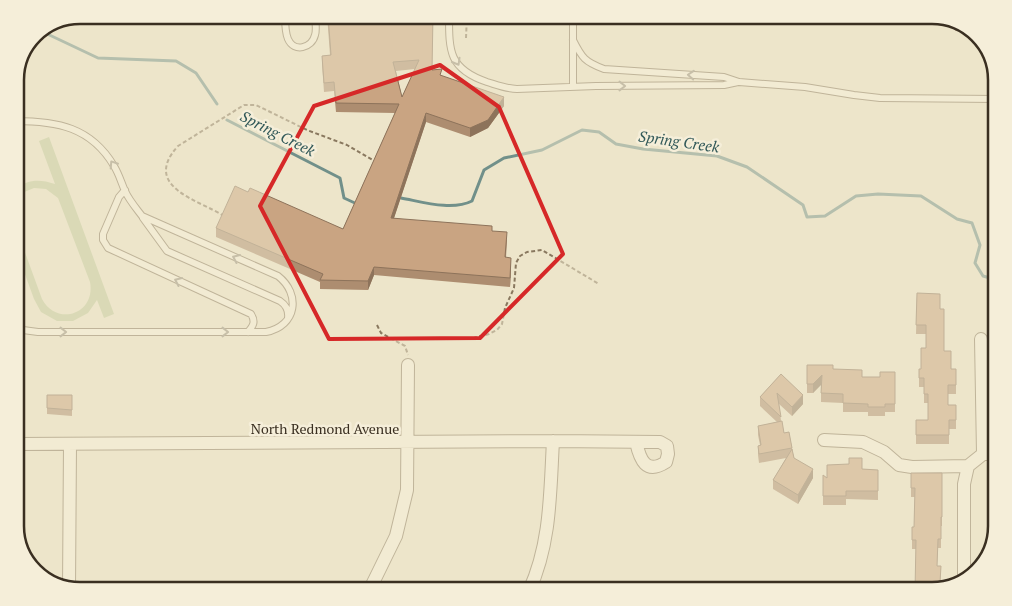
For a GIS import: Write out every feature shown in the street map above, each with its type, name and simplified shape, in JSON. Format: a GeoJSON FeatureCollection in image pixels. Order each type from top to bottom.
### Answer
{"type":"FeatureCollection","features":[{"type":"Feature","properties":{"kind":"street"},"geometry":{"type":"LineString","coordinates":[[981,339],[983,454]]}},
{"type":"Feature","properties":{"kind":"street"},"geometry":{"type":"LineString","coordinates":[[373,582],[396,536],[407,490],[408,365]]}},
{"type":"Feature","properties":{"kind":"street"},"geometry":{"type":"LineString","coordinates":[[824,440],[863,442],[884,452],[899,465],[912,467],[968,466],[983,454],[988,454]]}},
{"type":"Feature","properties":{"kind":"street"},"geometry":{"type":"LineString","coordinates":[[533,582],[548,528],[553,441]]}},
{"type":"Feature","properties":{"kind":"street","name":"North Redmond Avenue"},"geometry":{"type":"LineString","coordinates":[[24,444],[636,442]]}},
{"type":"Feature","properties":{"kind":"street"},"geometry":{"type":"LineString","coordinates":[[69,581],[70,445]]}},
{"type":"Feature","properties":{"kind":"street"},"geometry":{"type":"LineString","coordinates":[[964,572],[964,484],[968,466]]}},
{"type":"Feature","properties":{"kind":"lane"},"geometry":{"type":"LineString","coordinates":[[286,24],[288,39],[295,47],[302,48],[313,42],[314,24]]}},
{"type":"Feature","properties":{"kind":"lane"},"geometry":{"type":"LineString","coordinates":[[450,24],[451,49],[460,68],[466,74],[511,89],[724,86],[739,82]]}},
{"type":"Feature","properties":{"kind":"lane"},"geometry":{"type":"LineString","coordinates":[[573,24],[573,87]]}},
{"type":"Feature","properties":{"kind":"lane"},"geometry":{"type":"LineString","coordinates":[[573,40],[580,55],[590,64],[604,68],[724,78],[739,82],[796,86],[880,98],[988,98]]}},
{"type":"Feature","properties":{"kind":"lane"},"geometry":{"type":"LineString","coordinates":[[24,121],[52,122],[72,128],[100,147],[118,172],[125,190],[167,251],[280,301],[288,311],[286,321]]}},
{"type":"Feature","properties":{"kind":"lane"},"geometry":{"type":"LineString","coordinates":[[125,190],[119,197],[103,234],[103,240],[108,248],[246,310],[251,314],[254,321],[248,332]]}},
{"type":"Feature","properties":{"kind":"lane"},"geometry":{"type":"LineString","coordinates":[[24,330],[38,332],[248,332],[272,330],[286,321],[291,315],[293,300],[288,286],[278,276],[142,216]]}},
{"type":"Feature","properties":{"kind":"path"},"geometry":{"type":"LineString","coordinates":[[466,24],[466,38]]}},
{"type":"Feature","properties":{"kind":"path"},"geometry":{"type":"LineString","coordinates":[[220,224],[224,215],[189,199],[176,190],[168,177],[167,165],[170,156],[178,146],[244,106],[256,105],[307,130],[347,145],[377,162]]}},
{"type":"Feature","properties":{"kind":"path"},"geometry":{"type":"LineString","coordinates":[[460,339],[470,339],[489,334],[497,330],[502,324],[505,308],[514,288],[516,263],[520,256],[527,252],[542,250],[599,284]]}},
{"type":"Feature","properties":{"kind":"path"},"geometry":{"type":"LineString","coordinates":[[377,325],[381,333],[403,344],[406,348],[408,365]]}},
{"type":"Feature","properties":{"kind":"highlighted area"},"geometry":{"type":"Polygon","coordinates":[[[440,65],[499,107],[563,254],[480,338],[329,339],[260,206],[314,106],[440,65]]]}},
{"type":"Feature","properties":{"kind":"green space"},"geometry":{"type":"Polygon","coordinates":[[[49,137],[114,314],[104,318],[97,300],[88,313],[73,321],[57,321],[41,312],[34,299],[24,272],[24,250],[42,299],[49,308],[57,313],[74,313],[87,302],[90,293],[90,282],[58,198],[46,189],[34,188],[24,192],[25,183],[44,181],[55,184],[39,141],[49,137]]]}},
{"type":"Feature","properties":{"kind":"building"},"geometry":{"type":"Polygon","coordinates":[[[329,24],[433,24],[432,70],[442,69],[440,75],[504,97],[488,120],[470,128],[426,113],[391,218],[492,226],[492,231],[507,232],[505,257],[511,258],[510,278],[374,267],[368,281],[320,280],[323,274],[216,228],[235,186],[248,192],[250,188],[343,229],[399,104],[336,103],[334,82],[324,83],[322,56],[331,55],[329,24]],[[419,60],[393,62],[402,97],[419,60]]]}},
{"type":"Feature","properties":{"kind":"building"},"geometry":{"type":"Polygon","coordinates":[[[917,293],[940,294],[940,309],[944,309],[944,351],[951,351],[951,369],[956,369],[956,385],[948,385],[948,405],[956,405],[956,420],[949,420],[949,435],[916,435],[916,420],[928,420],[928,394],[924,394],[924,378],[919,378],[921,348],[926,348],[926,325],[916,325],[917,293]]]}},
{"type":"Feature","properties":{"kind":"building"},"geometry":{"type":"Polygon","coordinates":[[[807,365],[833,365],[833,369],[862,370],[862,377],[880,377],[880,372],[895,372],[895,404],[885,404],[885,407],[868,407],[868,404],[843,403],[843,394],[821,393],[822,375],[813,384],[807,384],[807,365]]]}},
{"type":"Feature","properties":{"kind":"building"},"geometry":{"type":"Polygon","coordinates":[[[781,374],[803,395],[792,407],[777,393],[781,417],[760,397],[781,374]]]}},
{"type":"Feature","properties":{"kind":"building"},"geometry":{"type":"Polygon","coordinates":[[[47,395],[72,395],[72,410],[47,408],[47,395]]]}},
{"type":"Feature","properties":{"kind":"building"},"geometry":{"type":"Polygon","coordinates":[[[782,421],[784,433],[789,432],[792,448],[759,454],[758,446],[761,445],[758,426],[782,421]]]}},
{"type":"Feature","properties":{"kind":"building"},"geometry":{"type":"Polygon","coordinates":[[[792,449],[794,458],[813,469],[798,495],[773,480],[792,449]]]}},
{"type":"Feature","properties":{"kind":"building"},"geometry":{"type":"Polygon","coordinates":[[[849,458],[862,458],[862,469],[878,470],[878,491],[846,491],[846,496],[823,496],[823,475],[827,478],[827,465],[849,464],[849,458]]]}},
{"type":"Feature","properties":{"kind":"building"},"geometry":{"type":"Polygon","coordinates":[[[911,473],[942,473],[941,539],[938,539],[937,566],[941,566],[940,582],[915,582],[916,540],[912,540],[915,488],[911,488],[911,473]]]}},
{"type":"Feature","properties":{"kind":"waterway","name":"Spring Creek"},"geometry":{"type":"LineString","coordinates":[[48,34],[98,58],[176,61],[196,73],[217,104]]}},
{"type":"Feature","properties":{"kind":"waterway","name":"Spring Creek"},"geometry":{"type":"LineString","coordinates":[[227,120],[340,178],[344,198],[357,204]]}},
{"type":"Feature","properties":{"kind":"waterway","name":"Spring Creek"},"geometry":{"type":"LineString","coordinates":[[401,198],[447,206],[464,204],[472,201],[484,170],[504,158],[542,150],[582,130],[599,132],[616,144],[643,149],[717,156],[747,167],[803,205],[807,217],[825,216],[856,196],[878,194],[921,196],[957,219],[972,223],[980,245],[975,263],[983,276],[988,277]]}}]}
